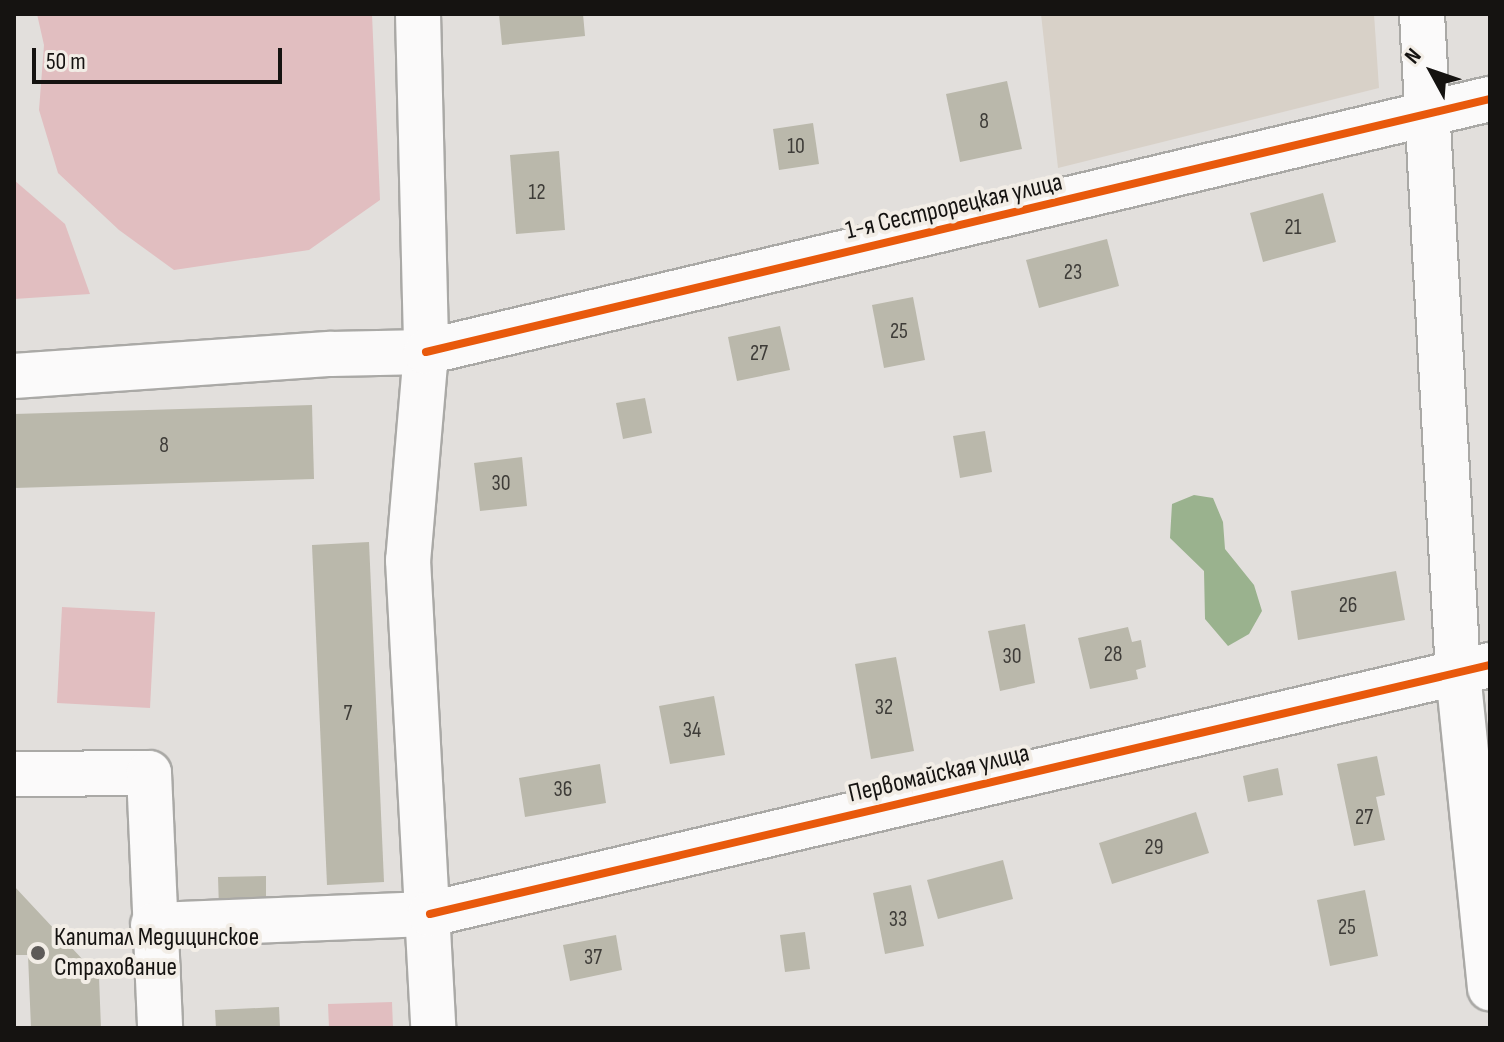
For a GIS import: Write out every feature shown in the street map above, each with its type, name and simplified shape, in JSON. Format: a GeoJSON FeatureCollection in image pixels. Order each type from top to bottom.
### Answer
{"type":"FeatureCollection","features":[{"type":"Feature","properties":{"kind":"street"},"geometry":{"type":"LineString","coordinates":[[418,14],[426,352],[408,560],[430,914],[433,1028]]}},
{"type":"Feature","properties":{"kind":"street"},"geometry":{"type":"LineString","coordinates":[[1422,14],[1474,669],[1490,988]]}},
{"type":"Feature","properties":{"kind":"street","name":"1-я Сестрорецкая улица"},"geometry":{"type":"LineString","coordinates":[[14,376],[331,354],[426,352],[1490,99]]}},
{"type":"Feature","properties":{"kind":"street","name":"Первомайская улица"},"geometry":{"type":"LineString","coordinates":[[153,925],[430,914],[1474,669]]}},
{"type":"Feature","properties":{"kind":"street"},"geometry":{"type":"LineString","coordinates":[[14,774],[149,773],[153,925],[160,1028]]}},
{"type":"Feature","properties":{"kind":"shaded area"},"geometry":{"type":"Polygon","coordinates":[[[37,14],[372,14],[380,200],[309,250],[174,270],[119,230],[58,173],[39,110],[44,45],[37,14]]]}},
{"type":"Feature","properties":{"kind":"shaded area"},"geometry":{"type":"Polygon","coordinates":[[[1041,14],[1374,14],[1379,88],[1058,168],[1041,14]]]}},
{"type":"Feature","properties":{"kind":"shaded area"},"geometry":{"type":"Polygon","coordinates":[[[14,180],[65,224],[90,294],[14,299],[14,180]]]}},
{"type":"Feature","properties":{"kind":"shaded area"},"geometry":{"type":"Polygon","coordinates":[[[1194,495],[1213,498],[1223,522],[1225,549],[1254,585],[1262,611],[1249,634],[1228,646],[1205,619],[1204,571],[1170,538],[1172,504],[1194,495]]]}},
{"type":"Feature","properties":{"kind":"shaded area"},"geometry":{"type":"Polygon","coordinates":[[[62,607],[155,612],[150,708],[57,703],[62,607]]]}},
{"type":"Feature","properties":{"kind":"shaded area"},"geometry":{"type":"Polygon","coordinates":[[[392,1002],[393,1028],[329,1028],[328,1004],[392,1002]]]}},
{"type":"Feature","properties":{"kind":"building"},"geometry":{"type":"Polygon","coordinates":[[[499,14],[583,14],[585,36],[502,45],[499,14]]]}},
{"type":"Feature","properties":{"kind":"building"},"geometry":{"type":"Polygon","coordinates":[[[1007,81],[1022,149],[960,162],[946,94],[1007,81]]]}},
{"type":"Feature","properties":{"kind":"building"},"geometry":{"type":"Polygon","coordinates":[[[813,123],[819,164],[779,170],[773,129],[813,123]]]}},
{"type":"Feature","properties":{"kind":"building"},"geometry":{"type":"Polygon","coordinates":[[[559,151],[565,230],[516,234],[510,155],[559,151]]]}},
{"type":"Feature","properties":{"kind":"building"},"geometry":{"type":"Polygon","coordinates":[[[1323,193],[1336,242],[1263,262],[1250,213],[1323,193]]]}},
{"type":"Feature","properties":{"kind":"building"},"geometry":{"type":"Polygon","coordinates":[[[1107,239],[1119,286],[1039,308],[1026,260],[1107,239]]]}},
{"type":"Feature","properties":{"kind":"building"},"geometry":{"type":"Polygon","coordinates":[[[913,297],[925,360],[884,368],[872,305],[913,297]]]}},
{"type":"Feature","properties":{"kind":"building"},"geometry":{"type":"Polygon","coordinates":[[[780,326],[790,370],[737,381],[728,337],[780,326]]]}},
{"type":"Feature","properties":{"kind":"building"},"geometry":{"type":"Polygon","coordinates":[[[645,398],[652,433],[623,439],[616,403],[645,398]]]}},
{"type":"Feature","properties":{"kind":"building"},"geometry":{"type":"Polygon","coordinates":[[[312,405],[314,479],[14,488],[14,414],[312,405]]]}},
{"type":"Feature","properties":{"kind":"building"},"geometry":{"type":"Polygon","coordinates":[[[985,431],[992,472],[960,478],[953,436],[985,431]]]}},
{"type":"Feature","properties":{"kind":"building"},"geometry":{"type":"Polygon","coordinates":[[[522,457],[527,506],[480,511],[474,463],[522,457]]]}},
{"type":"Feature","properties":{"kind":"building"},"geometry":{"type":"Polygon","coordinates":[[[369,542],[384,882],[327,885],[312,545],[369,542]]]}},
{"type":"Feature","properties":{"kind":"building"},"geometry":{"type":"Polygon","coordinates":[[[1396,571],[1405,620],[1298,640],[1291,591],[1396,571]]]}},
{"type":"Feature","properties":{"kind":"building"},"geometry":{"type":"Polygon","coordinates":[[[1025,624],[1035,683],[1000,691],[988,631],[1025,624]]]}},
{"type":"Feature","properties":{"kind":"building"},"geometry":{"type":"Polygon","coordinates":[[[1128,627],[1132,642],[1141,640],[1146,667],[1136,670],[1138,679],[1090,689],[1078,638],[1128,627]]]}},
{"type":"Feature","properties":{"kind":"building"},"geometry":{"type":"Polygon","coordinates":[[[896,657],[914,751],[871,759],[855,664],[896,657]]]}},
{"type":"Feature","properties":{"kind":"building"},"geometry":{"type":"Polygon","coordinates":[[[714,696],[725,755],[670,764],[659,706],[714,696]]]}},
{"type":"Feature","properties":{"kind":"building"},"geometry":{"type":"Polygon","coordinates":[[[1377,756],[1385,795],[1376,797],[1385,840],[1354,846],[1337,764],[1377,756]]]}},
{"type":"Feature","properties":{"kind":"building"},"geometry":{"type":"Polygon","coordinates":[[[600,764],[606,803],[525,817],[519,778],[600,764]]]}},
{"type":"Feature","properties":{"kind":"building"},"geometry":{"type":"Polygon","coordinates":[[[1278,768],[1283,795],[1248,802],[1243,776],[1278,768]]]}},
{"type":"Feature","properties":{"kind":"building"},"geometry":{"type":"Polygon","coordinates":[[[1196,812],[1209,853],[1112,884],[1099,843],[1196,812]]]}},
{"type":"Feature","properties":{"kind":"building"},"geometry":{"type":"Polygon","coordinates":[[[1003,860],[1013,899],[938,919],[927,880],[1003,860]]]}},
{"type":"Feature","properties":{"kind":"building"},"geometry":{"type":"Polygon","coordinates":[[[266,876],[266,907],[219,908],[218,877],[266,876]]]}},
{"type":"Feature","properties":{"kind":"building"},"geometry":{"type":"Polygon","coordinates":[[[911,885],[924,946],[885,954],[873,893],[911,885]]]}},
{"type":"Feature","properties":{"kind":"building"},"geometry":{"type":"Polygon","coordinates":[[[14,886],[99,977],[101,1028],[31,1028],[28,955],[14,955],[14,886]]]}},
{"type":"Feature","properties":{"kind":"building"},"geometry":{"type":"Polygon","coordinates":[[[1365,890],[1378,956],[1330,966],[1317,900],[1365,890]]]}},
{"type":"Feature","properties":{"kind":"building"},"geometry":{"type":"Polygon","coordinates":[[[805,932],[810,969],[785,972],[780,935],[805,932]]]}},
{"type":"Feature","properties":{"kind":"building"},"geometry":{"type":"Polygon","coordinates":[[[616,935],[622,970],[570,981],[563,945],[616,935]]]}},
{"type":"Feature","properties":{"kind":"building"},"geometry":{"type":"Polygon","coordinates":[[[279,1007],[280,1028],[216,1028],[215,1010],[279,1007]]]}},
{"type":"Feature","properties":{"kind":"cycle path"},"geometry":{"type":"LineString","coordinates":[[426,352],[1490,99]]}},
{"type":"Feature","properties":{"kind":"cycle path"},"geometry":{"type":"LineString","coordinates":[[430,914],[1490,665]]}},
{"type":"Feature","properties":{"kind":"place","name":"Капитал Медицинское Страхование"},"geometry":{"type":"Point","coordinates":[38,953]}}]}
